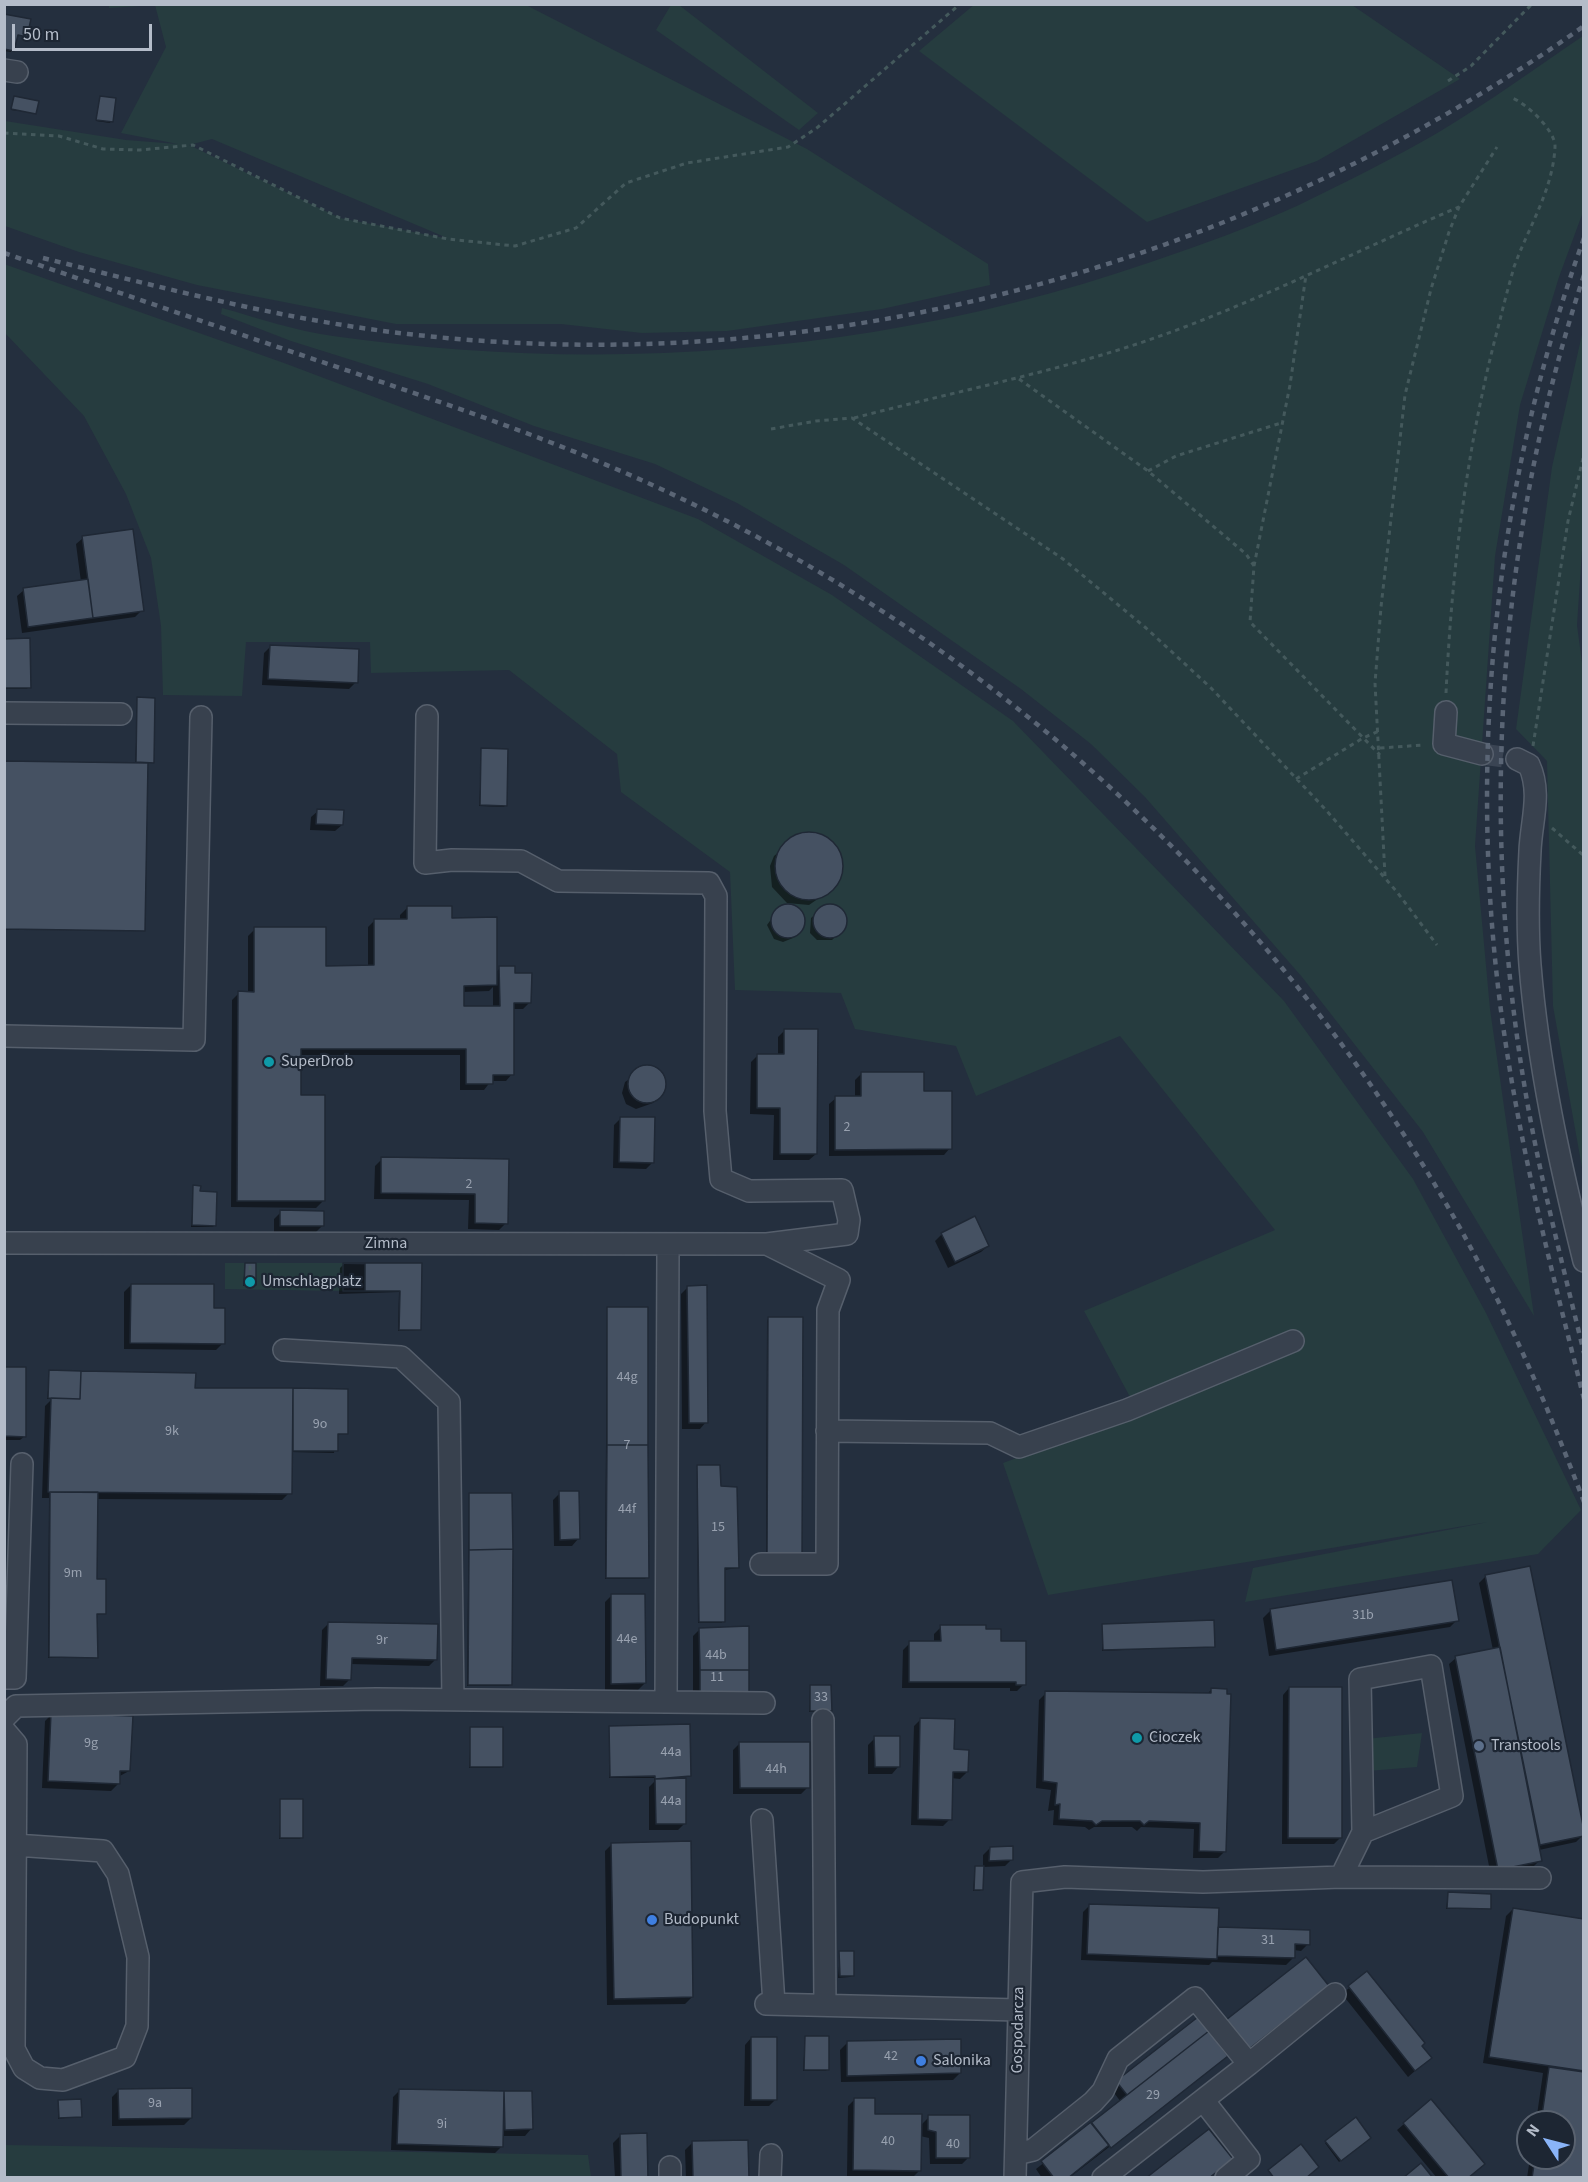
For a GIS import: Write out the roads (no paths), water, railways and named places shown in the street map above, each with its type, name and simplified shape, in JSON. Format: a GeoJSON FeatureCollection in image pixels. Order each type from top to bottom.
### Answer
{"type":"FeatureCollection","features":[{"type":"Feature","properties":{"kind":"street"},"geometry":{"type":"LineString","coordinates":[[1446,712],[1444,744],[1482,754]]}},
{"type":"Feature","properties":{"kind":"street"},"geometry":{"type":"LineString","coordinates":[[4,713],[121,714]]}},
{"type":"Feature","properties":{"kind":"street","name":"Zimna"},"geometry":{"type":"LineString","coordinates":[[4,1244],[767,1244],[847,1234],[849,1220],[842,1190],[749,1191],[721,1179],[715,1111],[716,896],[709,883],[558,881],[521,861],[452,860],[425,863],[427,716]]}},
{"type":"Feature","properties":{"kind":"street"},"geometry":{"type":"LineString","coordinates":[[4,1036],[194,1040],[201,717]]}},
{"type":"Feature","properties":{"kind":"street"},"geometry":{"type":"LineString","coordinates":[[1523,762],[1534,775],[1536,794],[1530,848],[1530,965],[1545,1086],[1584,1261]]}},
{"type":"Feature","properties":{"kind":"street"},"geometry":{"type":"LineString","coordinates":[[761,1563],[827,1564],[828,1310],[839,1280],[767,1244]]}},
{"type":"Feature","properties":{"kind":"street"},"geometry":{"type":"LineString","coordinates":[[666,1702],[668,1250]]}},
{"type":"Feature","properties":{"kind":"street"},"geometry":{"type":"LineString","coordinates":[[827,1431],[990,1433],[1019,1447],[1127,1410],[1293,1341]]}},
{"type":"Feature","properties":{"kind":"street"},"geometry":{"type":"LineString","coordinates":[[284,1350],[401,1358],[449,1402],[453,1700]]}},
{"type":"Feature","properties":{"kind":"street"},"geometry":{"type":"LineString","coordinates":[[4,1678],[15,1678],[22,1464]]}},
{"type":"Feature","properties":{"kind":"street"},"geometry":{"type":"LineString","coordinates":[[1363,1832],[1452,1796],[1431,1665],[1360,1679],[1363,1832],[1341,1876],[1540,1878]]}},
{"type":"Feature","properties":{"kind":"street"},"geometry":{"type":"LineString","coordinates":[[4,1718],[16,1706],[453,1700],[765,1703]]}},
{"type":"Feature","properties":{"kind":"street"},"geometry":{"type":"LineString","coordinates":[[823,1720],[825,2005]]}},
{"type":"Feature","properties":{"kind":"street"},"geometry":{"type":"LineString","coordinates":[[4,1730],[16,1744],[15,1845],[14,2049],[24,2068],[40,2078],[63,2080],[125,2057],[137,2026],[138,1957],[118,1874],[104,1851],[15,1845]]}},
{"type":"Feature","properties":{"kind":"street"},"geometry":{"type":"LineString","coordinates":[[762,1820],[770,2004],[1019,2010]]}},
{"type":"Feature","properties":{"kind":"street","name":"Gospodarcza"},"geometry":{"type":"LineString","coordinates":[[1016,2178],[1022,1882],[1065,1877],[1203,1882],[1341,1876]]}},
{"type":"Feature","properties":{"kind":"street"},"geometry":{"type":"LineString","coordinates":[[1102,2178],[1335,1994]]}},
{"type":"Feature","properties":{"kind":"street"},"geometry":{"type":"LineString","coordinates":[[1016,2154],[1033,2150],[1093,2102],[1103,2091],[1118,2059],[1195,1998],[1249,2064]]}},
{"type":"Feature","properties":{"kind":"street"},"geometry":{"type":"LineString","coordinates":[[1203,2100],[1249,2159],[1226,2178]]}},
{"type":"Feature","properties":{"kind":"street"},"geometry":{"type":"LineString","coordinates":[[770,2178],[771,2156]]}},
{"type":"Feature","properties":{"kind":"tunnel"},"geometry":{"type":"LineString","coordinates":[[1482,754],[1517,759]]}},
{"type":"Feature","properties":{"kind":"railway"},"geometry":{"type":"LineString","coordinates":[[43,258],[270,312],[408,334],[564,344],[719,340],[873,321],[1024,288],[1172,242],[1315,183],[1453,110],[1584,26]]}},
{"type":"Feature","properties":{"kind":"railway"},"geometry":{"type":"LineString","coordinates":[[1584,238],[1553,334],[1527,433],[1508,533],[1495,634],[1488,736],[1488,837],[1493,939],[1505,1039],[1512,1085],[1540,1220],[1584,1399]]}},
{"type":"Feature","properties":{"kind":"railway"},"geometry":{"type":"LineString","coordinates":[[4,253],[471,413],[624,472],[780,550],[894,619],[1003,697],[1105,783],[1201,876],[1289,976],[1369,1083],[1441,1195],[1482,1269],[1519,1345],[1584,1502]]}},
{"type":"Feature","properties":{"kind":"railway"},"geometry":{"type":"LineString","coordinates":[[1584,275],[1554,376],[1531,477],[1515,580],[1504,684],[1501,788],[1503,893],[1512,997],[1527,1101],[1546,1196],[1584,1353]]}},
{"type":"Feature","properties":{"kind":"place","name":"SuperDrob"},"geometry":{"type":"Point","coordinates":[269,1062]}},
{"type":"Feature","properties":{"kind":"place","name":"Umschlagplatz"},"geometry":{"type":"Point","coordinates":[250,1282]}},
{"type":"Feature","properties":{"kind":"place","name":"Cioczek"},"geometry":{"type":"Point","coordinates":[1137,1738]}},
{"type":"Feature","properties":{"kind":"place","name":"Transtools"},"geometry":{"type":"Point","coordinates":[1479,1746]}},
{"type":"Feature","properties":{"kind":"place","name":"Budopunkt"},"geometry":{"type":"Point","coordinates":[652,1920]}},
{"type":"Feature","properties":{"kind":"place","name":"Salonika"},"geometry":{"type":"Point","coordinates":[921,2061]}}]}
